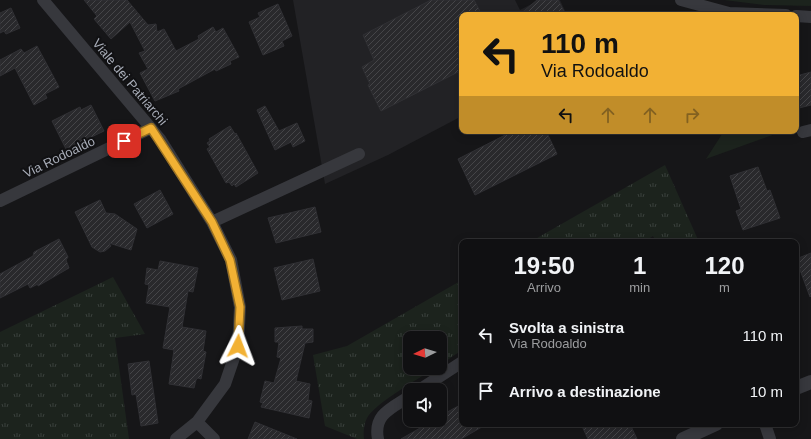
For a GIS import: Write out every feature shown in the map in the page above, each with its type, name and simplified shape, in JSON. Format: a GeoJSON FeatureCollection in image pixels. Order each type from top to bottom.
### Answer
{"type":"FeatureCollection","features":[{"type":"Feature","properties":{"kind":"street"},"geometry":{"type":"LineString","coordinates":[[681,0],[725,12]]}},
{"type":"Feature","properties":{"kind":"street","name":"Viale dei Patriarchi"},"geometry":{"type":"LineString","coordinates":[[47,1],[151,128],[212,222],[230,260],[240,307],[238,346],[225,384],[197,422],[176,439]]}},
{"type":"Feature","properties":{"kind":"street"},"geometry":{"type":"LineString","coordinates":[[799,16],[811,17]]}},
{"type":"Feature","properties":{"kind":"street","name":"Via Rodoaldo"},"geometry":{"type":"LineString","coordinates":[[0,200],[151,128]]}},
{"type":"Feature","properties":{"kind":"street"},"geometry":{"type":"LineString","coordinates":[[212,222],[359,154]]}},
{"type":"Feature","properties":{"kind":"street"},"geometry":{"type":"LineString","coordinates":[[430,383],[459,364]]}},
{"type":"Feature","properties":{"kind":"street"},"geometry":{"type":"LineString","coordinates":[[799,387],[811,382]]}},
{"type":"Feature","properties":{"kind":"street"},"geometry":{"type":"LineString","coordinates":[[378,439],[376,430],[378,421],[384,413],[403,401]]}},
{"type":"Feature","properties":{"kind":"street"},"geometry":{"type":"LineString","coordinates":[[197,422],[214,439]]}},
{"type":"Feature","properties":{"kind":"street"},"geometry":{"type":"LineString","coordinates":[[683,439],[709,427]]}},
{"type":"Feature","properties":{"kind":"street"},"geometry":{"type":"LineString","coordinates":[[765,427],[770,439]]}},
{"type":"Feature","properties":{"kind":"shaded area"},"geometry":{"type":"Polygon","coordinates":[[[293,0],[515,0],[520,10],[539,0],[560,0],[566,12],[459,12],[459,118],[388,155],[325,184],[293,0]]]}},
{"type":"Feature","properties":{"kind":"green space"},"geometry":{"type":"Polygon","coordinates":[[[724,0],[811,0],[811,6],[764,5],[724,0]]]}},
{"type":"Feature","properties":{"kind":"green space"},"geometry":{"type":"Polygon","coordinates":[[[722,134],[775,134],[706,159],[722,134]]]}},
{"type":"Feature","properties":{"kind":"green space"},"geometry":{"type":"Polygon","coordinates":[[[665,165],[698,239],[654,239],[653,236],[648,239],[535,239],[665,165]]]}},
{"type":"Feature","properties":{"kind":"green space"},"geometry":{"type":"Polygon","coordinates":[[[113,277],[145,334],[115,338],[129,439],[0,439],[0,332],[113,277]]]}},
{"type":"Feature","properties":{"kind":"green space"},"geometry":{"type":"Polygon","coordinates":[[[459,282],[459,352],[447,360],[447,331],[403,331],[403,375],[424,375],[411,383],[403,383],[403,388],[388,398],[372,412],[365,423],[364,439],[357,439],[325,426],[313,355],[347,346],[459,282]]]}},
{"type":"Feature","properties":{"kind":"building"},"geometry":{"type":"Polygon","coordinates":[[[84,0],[127,0],[148,25],[156,24],[157,32],[164,29],[176,51],[199,39],[198,36],[213,27],[216,32],[223,28],[239,57],[230,61],[231,64],[216,71],[215,69],[178,89],[179,91],[155,101],[140,73],[148,69],[139,53],[145,51],[130,22],[111,39],[94,19],[97,16],[84,0]]]}},
{"type":"Feature","properties":{"kind":"building"},"geometry":{"type":"Polygon","coordinates":[[[431,0],[474,0],[480,12],[459,12],[459,72],[381,111],[368,85],[370,84],[362,67],[374,60],[363,35],[431,0]]]}},
{"type":"Feature","properties":{"kind":"building"},"geometry":{"type":"Polygon","coordinates":[[[537,0],[558,0],[564,12],[523,12],[537,0]]]}},
{"type":"Feature","properties":{"kind":"building"},"geometry":{"type":"Polygon","coordinates":[[[278,4],[292,36],[282,41],[284,46],[263,55],[249,22],[260,17],[258,13],[278,4]]]}},
{"type":"Feature","properties":{"kind":"building"},"geometry":{"type":"Polygon","coordinates":[[[11,8],[20,28],[6,34],[4,31],[0,33],[0,13],[11,8]]]}},
{"type":"Feature","properties":{"kind":"building"},"geometry":{"type":"Polygon","coordinates":[[[37,46],[59,87],[45,94],[47,98],[34,105],[15,68],[0,76],[0,60],[21,49],[24,53],[37,46]]]}},
{"type":"Feature","properties":{"kind":"building"},"geometry":{"type":"Polygon","coordinates":[[[811,72],[811,105],[799,108],[799,75],[811,72]]]}},
{"type":"Feature","properties":{"kind":"building"},"geometry":{"type":"Polygon","coordinates":[[[91,105],[104,131],[66,149],[52,121],[80,107],[81,110],[91,105]]]}},
{"type":"Feature","properties":{"kind":"building"},"geometry":{"type":"Polygon","coordinates":[[[265,106],[279,131],[297,123],[305,141],[293,147],[291,142],[275,150],[257,110],[265,106]]]}},
{"type":"Feature","properties":{"kind":"building"},"geometry":{"type":"Polygon","coordinates":[[[230,126],[235,134],[236,133],[258,173],[236,187],[234,184],[232,186],[229,182],[226,183],[207,149],[210,147],[207,143],[210,141],[209,139],[230,126]]]}},
{"type":"Feature","properties":{"kind":"building"},"geometry":{"type":"Polygon","coordinates":[[[507,134],[547,134],[557,154],[475,195],[458,159],[507,134]]]}},
{"type":"Feature","properties":{"kind":"building"},"geometry":{"type":"Polygon","coordinates":[[[758,167],[767,191],[770,190],[780,218],[743,230],[736,211],[741,209],[730,176],[758,167]]]}},
{"type":"Feature","properties":{"kind":"building"},"geometry":{"type":"Polygon","coordinates":[[[160,190],[173,214],[147,228],[134,204],[160,190]]]}},
{"type":"Feature","properties":{"kind":"building"},"geometry":{"type":"Polygon","coordinates":[[[100,200],[106,213],[115,214],[137,229],[131,250],[109,243],[111,246],[105,251],[100,252],[92,247],[75,212],[100,200]]]}},
{"type":"Feature","properties":{"kind":"building"},"geometry":{"type":"Polygon","coordinates":[[[315,207],[321,232],[276,243],[268,218],[315,207]]]}},
{"type":"Feature","properties":{"kind":"building"},"geometry":{"type":"Polygon","coordinates":[[[59,239],[68,257],[66,260],[69,268],[38,286],[38,284],[30,288],[28,284],[0,298],[0,274],[33,256],[34,252],[59,239]]]}},
{"type":"Feature","properties":{"kind":"building"},"geometry":{"type":"Polygon","coordinates":[[[811,253],[810,297],[799,267],[799,258],[811,253]]]}},
{"type":"Feature","properties":{"kind":"building"},"geometry":{"type":"Polygon","coordinates":[[[313,259],[320,291],[282,300],[274,268],[313,259]]]}},
{"type":"Feature","properties":{"kind":"building"},"geometry":{"type":"Polygon","coordinates":[[[160,261],[198,268],[193,292],[188,291],[182,327],[206,331],[203,351],[206,352],[201,379],[198,378],[196,380],[194,388],[169,384],[174,350],[163,348],[170,307],[146,303],[149,285],[145,284],[147,268],[158,270],[160,261]]]}},
{"type":"Feature","properties":{"kind":"building"},"geometry":{"type":"Polygon","coordinates":[[[302,326],[302,329],[313,329],[313,342],[305,343],[296,381],[310,384],[308,400],[312,401],[309,418],[261,407],[263,403],[260,402],[265,381],[274,383],[281,358],[277,357],[279,342],[275,342],[275,328],[302,326]]]}},
{"type":"Feature","properties":{"kind":"building"},"geometry":{"type":"Polygon","coordinates":[[[149,361],[158,423],[141,426],[136,394],[132,395],[128,364],[149,361]]]}},
{"type":"Feature","properties":{"kind":"building"},"geometry":{"type":"Polygon","coordinates":[[[459,406],[459,427],[482,427],[461,439],[401,439],[422,427],[447,427],[447,412],[459,406]]]}},
{"type":"Feature","properties":{"kind":"building"},"geometry":{"type":"Polygon","coordinates":[[[255,422],[297,439],[248,439],[255,422]]]}},
{"type":"Feature","properties":{"kind":"building"},"geometry":{"type":"Polygon","coordinates":[[[582,427],[631,427],[637,439],[588,439],[582,427]]]}},
{"type":"Feature","properties":{"kind":"route"},"geometry":{"type":"LineString","coordinates":[[124,141],[151,128],[160,139],[212,222],[230,260],[240,307],[238,346]]}}]}
